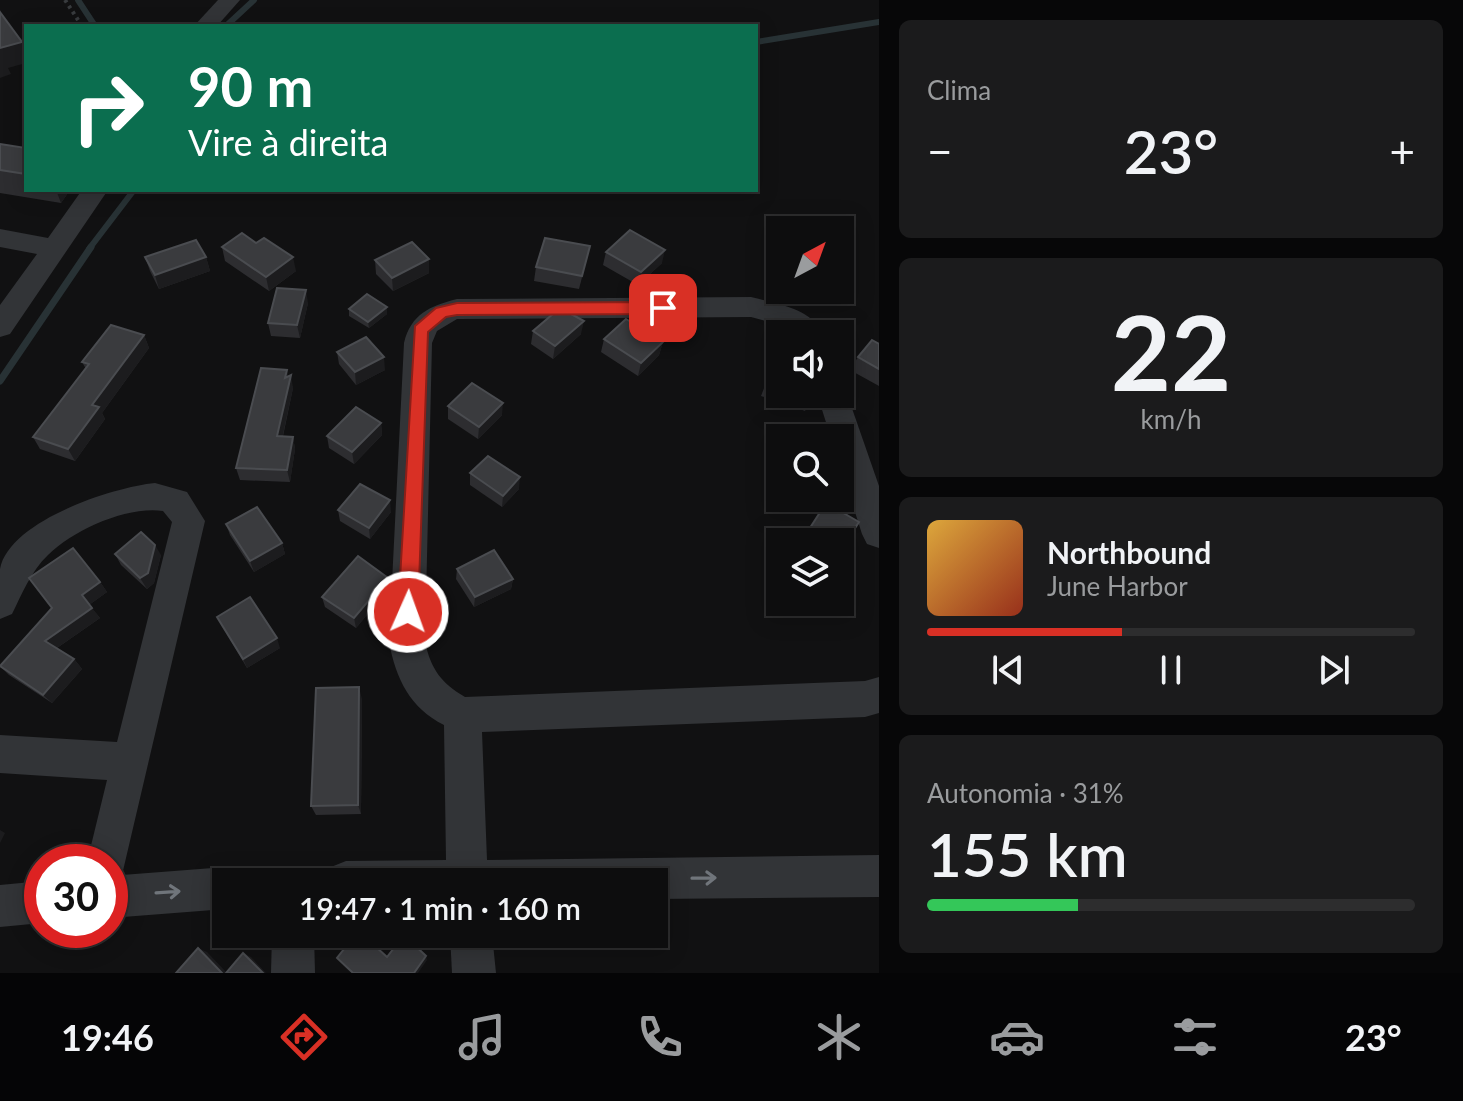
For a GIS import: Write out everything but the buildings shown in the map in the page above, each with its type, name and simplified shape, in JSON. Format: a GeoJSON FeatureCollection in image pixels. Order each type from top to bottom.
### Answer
{"type":"FeatureCollection","features":[{"type":"Feature","properties":{"kind":"street"},"geometry":{"type":"LineString","coordinates":[[207,24],[230,0]]}},
{"type":"Feature","properties":{"kind":"street"},"geometry":{"type":"LineString","coordinates":[[0,327],[94,192]]}},
{"type":"Feature","properties":{"kind":"street"},"geometry":{"type":"LineString","coordinates":[[0,238],[55,248]]}},
{"type":"Feature","properties":{"kind":"street"},"geometry":{"type":"LineString","coordinates":[[793,320],[751,307],[457,309],[441,312],[429,320],[420,330],[418,343],[407,642],[418,683],[438,703],[463,715],[865,699],[879,695]]}},
{"type":"Feature","properties":{"kind":"street"},"geometry":{"type":"LineString","coordinates":[[837,408],[879,534]]}},
{"type":"Feature","properties":{"kind":"street"},"geometry":{"type":"LineString","coordinates":[[0,603],[24,560],[38,543],[56,531],[130,499],[147,495],[169,498],[182,508],[189,521],[111,844]]}},
{"type":"Feature","properties":{"kind":"street"},"geometry":{"type":"LineString","coordinates":[[463,715],[467,868]]}},
{"type":"Feature","properties":{"kind":"street"},"geometry":{"type":"LineString","coordinates":[[0,754],[131,762]]}},
{"type":"Feature","properties":{"kind":"street"},"geometry":{"type":"LineString","coordinates":[[668,879],[879,876]]}},
{"type":"Feature","properties":{"kind":"street"},"geometry":{"type":"LineString","coordinates":[[128,896],[212,889]]}},
{"type":"Feature","properties":{"kind":"street"},"geometry":{"type":"LineString","coordinates":[[0,906],[24,904]]}},
{"type":"Feature","properties":{"kind":"street"},"geometry":{"type":"LineString","coordinates":[[293,948],[293,973]]}},
{"type":"Feature","properties":{"kind":"street"},"geometry":{"type":"LineString","coordinates":[[472,948],[474,973]]}},
{"type":"Feature","properties":{"kind":"path"},"geometry":{"type":"LineString","coordinates":[[65,0],[81,24]]}},
{"type":"Feature","properties":{"kind":"waterway"},"geometry":{"type":"LineString","coordinates":[[78,0],[94,24]]}},
{"type":"Feature","properties":{"kind":"waterway"},"geometry":{"type":"LineString","coordinates":[[228,24],[254,0]]}},
{"type":"Feature","properties":{"kind":"waterway"},"geometry":{"type":"LineString","coordinates":[[758,42],[879,22]]}},
{"type":"Feature","properties":{"kind":"waterway"},"geometry":{"type":"LineString","coordinates":[[89,249],[132,192]]}},
{"type":"Feature","properties":{"kind":"waterway"},"geometry":{"type":"LineString","coordinates":[[0,381],[91,247]]}},
{"type":"Feature","properties":{"kind":"route"},"geometry":{"type":"LineString","coordinates":[[408,612],[420,330],[441,312],[457,309],[663,308]]}}]}
